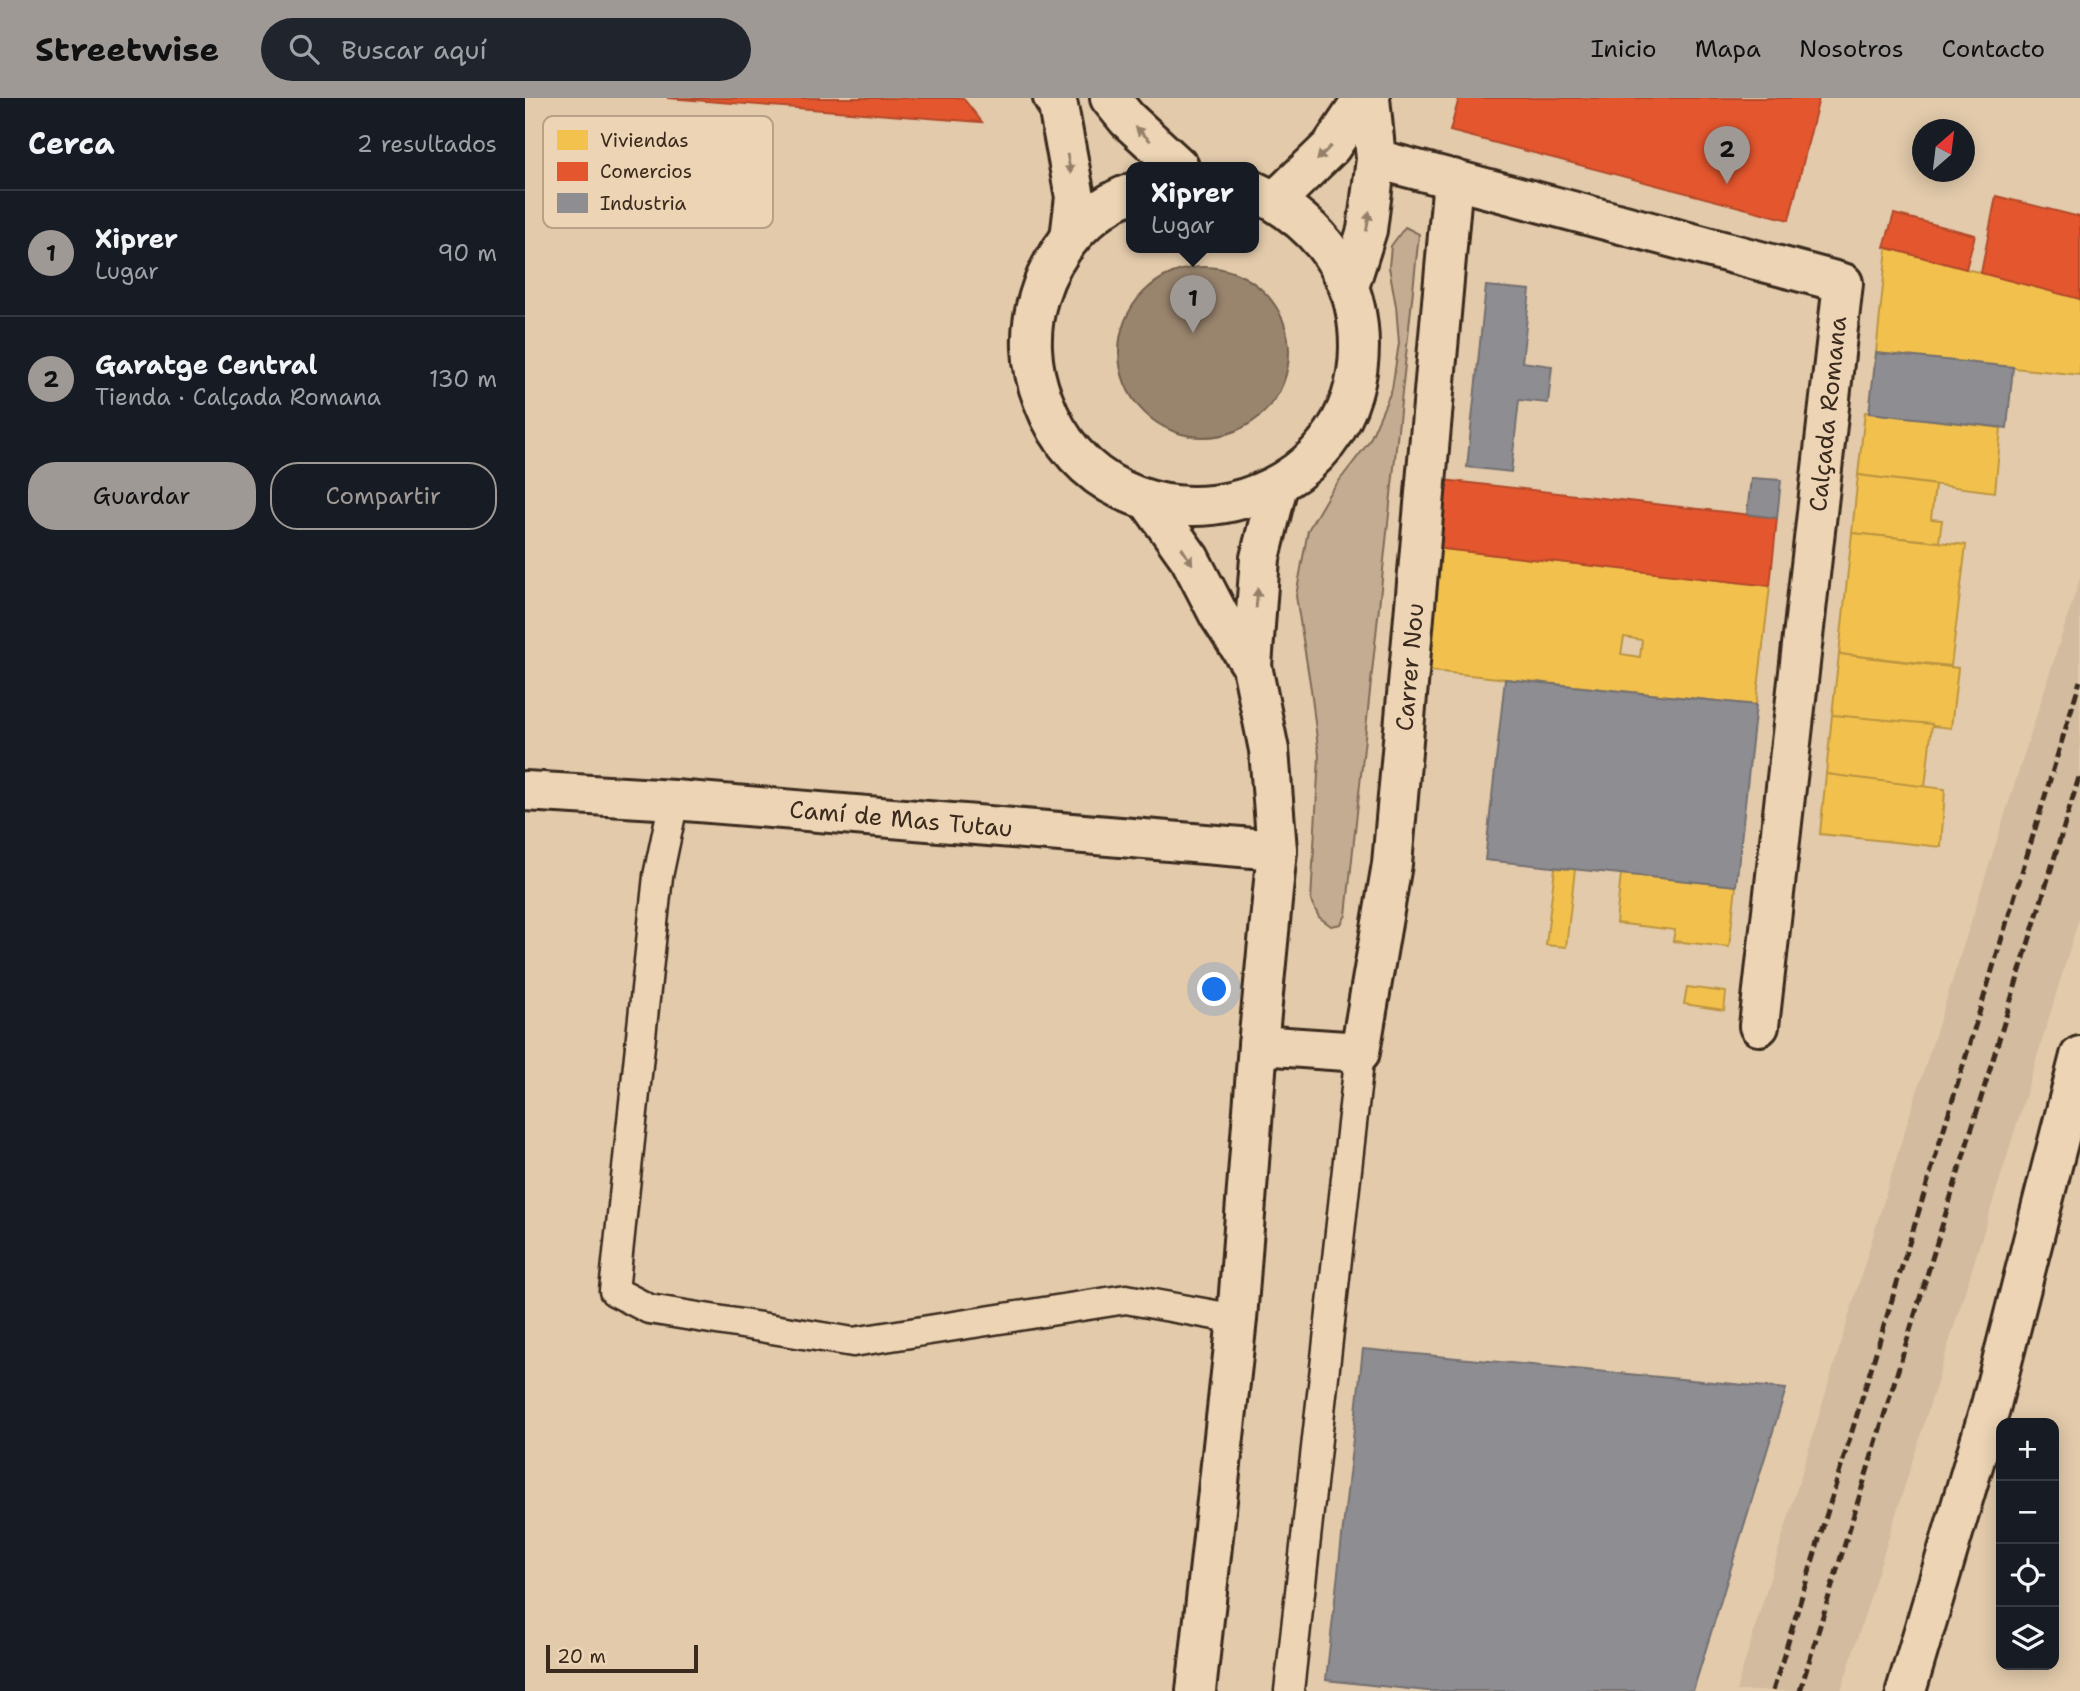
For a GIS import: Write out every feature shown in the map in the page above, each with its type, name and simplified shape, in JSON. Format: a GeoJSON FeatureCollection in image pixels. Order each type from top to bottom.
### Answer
{"type":"FeatureCollection","features":[{"type":"Feature","properties":{"kind":"street"},"geometry":{"type":"LineString","coordinates":[[1053,98],[1058,106],[1075,197],[1070,238]]}},
{"type":"Feature","properties":{"kind":"street"},"geometry":{"type":"LineString","coordinates":[[1110,98],[1127,119],[1174,162]]}},
{"type":"Feature","properties":{"kind":"street"},"geometry":{"type":"LineString","coordinates":[[1126,196],[1095,214],[1070,238],[1054,260],[1043,285],[1035,310],[1033,364],[1048,415],[1062,438],[1080,459],[1123,490],[1148,500],[1181,507],[1215,506],[1248,499],[1278,485],[1322,449],[1338,425],[1350,399],[1360,343],[1357,315],[1349,287],[1337,261],[1320,237],[1299,217],[1265,196],[1331,147],[1367,98]]}},
{"type":"Feature","properties":{"kind":"street"},"geometry":{"type":"LineString","coordinates":[[1349,287],[1367,230],[1375,159],[1367,98]]}},
{"type":"Feature","properties":{"kind":"street","name":"Calçada Romana"},"geometry":{"type":"LineString","coordinates":[[1375,159],[1843,284],[1759,1026]]}},
{"type":"Feature","properties":{"kind":"street","name":"Carrer Nou"},"geometry":{"type":"LineString","coordinates":[[1360,1052],[1392,864],[1453,179]]}},
{"type":"Feature","properties":{"kind":"street"},"geometry":{"type":"LineString","coordinates":[[1196,1691],[1237,1319],[1258,1045],[1277,850],[1269,750],[1252,666],[1260,558],[1278,485]]}},
{"type":"Feature","properties":{"kind":"street"},"geometry":{"type":"LineString","coordinates":[[1148,500],[1190,559],[1219,615],[1252,666]]}},
{"type":"Feature","properties":{"kind":"street","name":"Camí de Mas Tutau"},"geometry":{"type":"LineString","coordinates":[[525,791],[674,800],[1277,850]]}},
{"type":"Feature","properties":{"kind":"street"},"geometry":{"type":"LineString","coordinates":[[1258,1045],[1360,1052]]}},
{"type":"Feature","properties":{"kind":"street"},"geometry":{"type":"LineString","coordinates":[[1906,1691],[1991,1405],[2080,1056]]}},
{"type":"Feature","properties":{"kind":"lane"},"geometry":{"type":"LineString","coordinates":[[674,800],[658,876],[614,1292],[649,1309],[853,1342],[1126,1299],[1237,1319]]}},
{"type":"Feature","properties":{"kind":"lane"},"geometry":{"type":"LineString","coordinates":[[1289,1691],[1360,1052]]}},
{"type":"Feature","properties":{"kind":"shaded area"},"geometry":{"type":"Polygon","coordinates":[[[1405,227],[1419,234],[1346,915],[1341,924],[1331,926],[1319,917],[1311,901],[1319,756],[1296,596],[1308,530],[1329,494],[1369,442],[1392,389],[1399,343],[1389,267],[1391,246],[1405,227]]]}},
{"type":"Feature","properties":{"kind":"shaded area"},"geometry":{"type":"Polygon","coordinates":[[[1204,267],[1237,273],[1264,292],[1283,319],[1289,352],[1283,385],[1264,412],[1237,431],[1204,437],[1171,431],[1144,412],[1125,385],[1119,352],[1125,319],[1144,292],[1171,273],[1204,267]]]}},
{"type":"Feature","properties":{"kind":"shaded area"},"geometry":{"type":"Polygon","coordinates":[[[2080,578],[2080,915],[2008,1153],[1841,1691],[1736,1691],[1905,1130],[2080,578]]]}},
{"type":"Feature","properties":{"kind":"building: Viviendas"},"geometry":{"type":"Polygon","coordinates":[[[1887,248],[2080,299],[2080,375],[1876,353],[1887,248]]]}},
{"type":"Feature","properties":{"kind":"building: Viviendas"},"geometry":{"type":"Polygon","coordinates":[[[1865,412],[2001,428],[1995,492],[1858,475],[1865,412]]]}},
{"type":"Feature","properties":{"kind":"building: Viviendas"},"geometry":{"type":"Polygon","coordinates":[[[1858,475],[1935,485],[1931,519],[1942,520],[1939,542],[1852,533],[1858,475]]]}},
{"type":"Feature","properties":{"kind":"building: Viviendas"},"geometry":{"type":"Polygon","coordinates":[[[1852,533],[1966,545],[1951,666],[1839,654],[1852,533]]]}},
{"type":"Feature","properties":{"kind":"building: Viviendas"},"geometry":{"type":"Polygon","coordinates":[[[1435,548],[1770,586],[1756,705],[1422,670],[1435,548]],[[1624,637],[1621,654],[1640,657],[1642,640],[1624,637]]]}},
{"type":"Feature","properties":{"kind":"building: Viviendas"},"geometry":{"type":"Polygon","coordinates":[[[1839,654],[1958,668],[1951,728],[1832,715],[1839,654]]]}},
{"type":"Feature","properties":{"kind":"building: Viviendas"},"geometry":{"type":"Polygon","coordinates":[[[1832,715],[1932,724],[1925,787],[1826,774],[1832,715]]]}},
{"type":"Feature","properties":{"kind":"building: Viviendas"},"geometry":{"type":"Polygon","coordinates":[[[1826,774],[1945,789],[1941,847],[1820,834],[1826,774]]]}},
{"type":"Feature","properties":{"kind":"building: Viviendas"},"geometry":{"type":"Polygon","coordinates":[[[1555,868],[1575,869],[1566,947],[1546,945],[1555,868]]]}},
{"type":"Feature","properties":{"kind":"building: Viviendas"},"geometry":{"type":"Polygon","coordinates":[[[1621,874],[1736,886],[1729,947],[1673,941],[1675,930],[1616,923],[1621,874]]]}},
{"type":"Feature","properties":{"kind":"building: Viviendas"},"geometry":{"type":"Polygon","coordinates":[[[1687,987],[1726,992],[1724,1010],[1684,1004],[1687,987]]]}},
{"type":"Feature","properties":{"kind":"building: Comercios"},"geometry":{"type":"Polygon","coordinates":[[[667,98],[963,98],[982,122],[667,98]]]}},
{"type":"Feature","properties":{"kind":"building: Comercios"},"geometry":{"type":"Polygon","coordinates":[[[1459,98],[1819,98],[1789,220],[1450,131],[1459,98]]]}},
{"type":"Feature","properties":{"kind":"building: Comercios"},"geometry":{"type":"Polygon","coordinates":[[[1996,196],[2080,217],[2080,299],[1981,273],[1996,196]]]}},
{"type":"Feature","properties":{"kind":"building: Comercios"},"geometry":{"type":"Polygon","coordinates":[[[1894,214],[1975,235],[1966,269],[1884,247],[1894,214]]]}},
{"type":"Feature","properties":{"kind":"building: Comercios"},"geometry":{"type":"Polygon","coordinates":[[[1443,480],[1777,518],[1770,586],[1435,548],[1443,480]]]}},
{"type":"Feature","properties":{"kind":"building: Industria"},"geometry":{"type":"Polygon","coordinates":[[[1486,286],[1530,290],[1522,362],[1552,366],[1548,403],[1519,400],[1511,472],[1467,467],[1486,286]]]}},
{"type":"Feature","properties":{"kind":"building: Industria"},"geometry":{"type":"Polygon","coordinates":[[[1876,353],[2013,367],[2007,428],[1869,413],[1876,353]]]}},
{"type":"Feature","properties":{"kind":"building: Industria"},"geometry":{"type":"Polygon","coordinates":[[[1751,478],[1781,480],[1777,518],[1747,514],[1751,478]]]}},
{"type":"Feature","properties":{"kind":"building: Industria"},"geometry":{"type":"Polygon","coordinates":[[[1505,679],[1756,705],[1736,886],[1485,860],[1505,679]]]}},
{"type":"Feature","properties":{"kind":"building: Industria"},"geometry":{"type":"Polygon","coordinates":[[[1363,1349],[1786,1389],[1693,1691],[1427,1691],[1326,1680],[1363,1349]]]}},
{"type":"Feature","properties":{"kind":"railway"},"geometry":{"type":"LineString","coordinates":[[1773,1691],[2080,681]]}},
{"type":"Feature","properties":{"kind":"railway"},"geometry":{"type":"LineString","coordinates":[[1800,1691],[2080,774]]}},
{"type":"Feature","properties":{"kind":"place","name":"Garatge Central"},"geometry":{"type":"Point","coordinates":[1727,184]}},
{"type":"Feature","properties":{"kind":"place","name":"Xiprer"},"geometry":{"type":"Point","coordinates":[1193,333]}}]}
